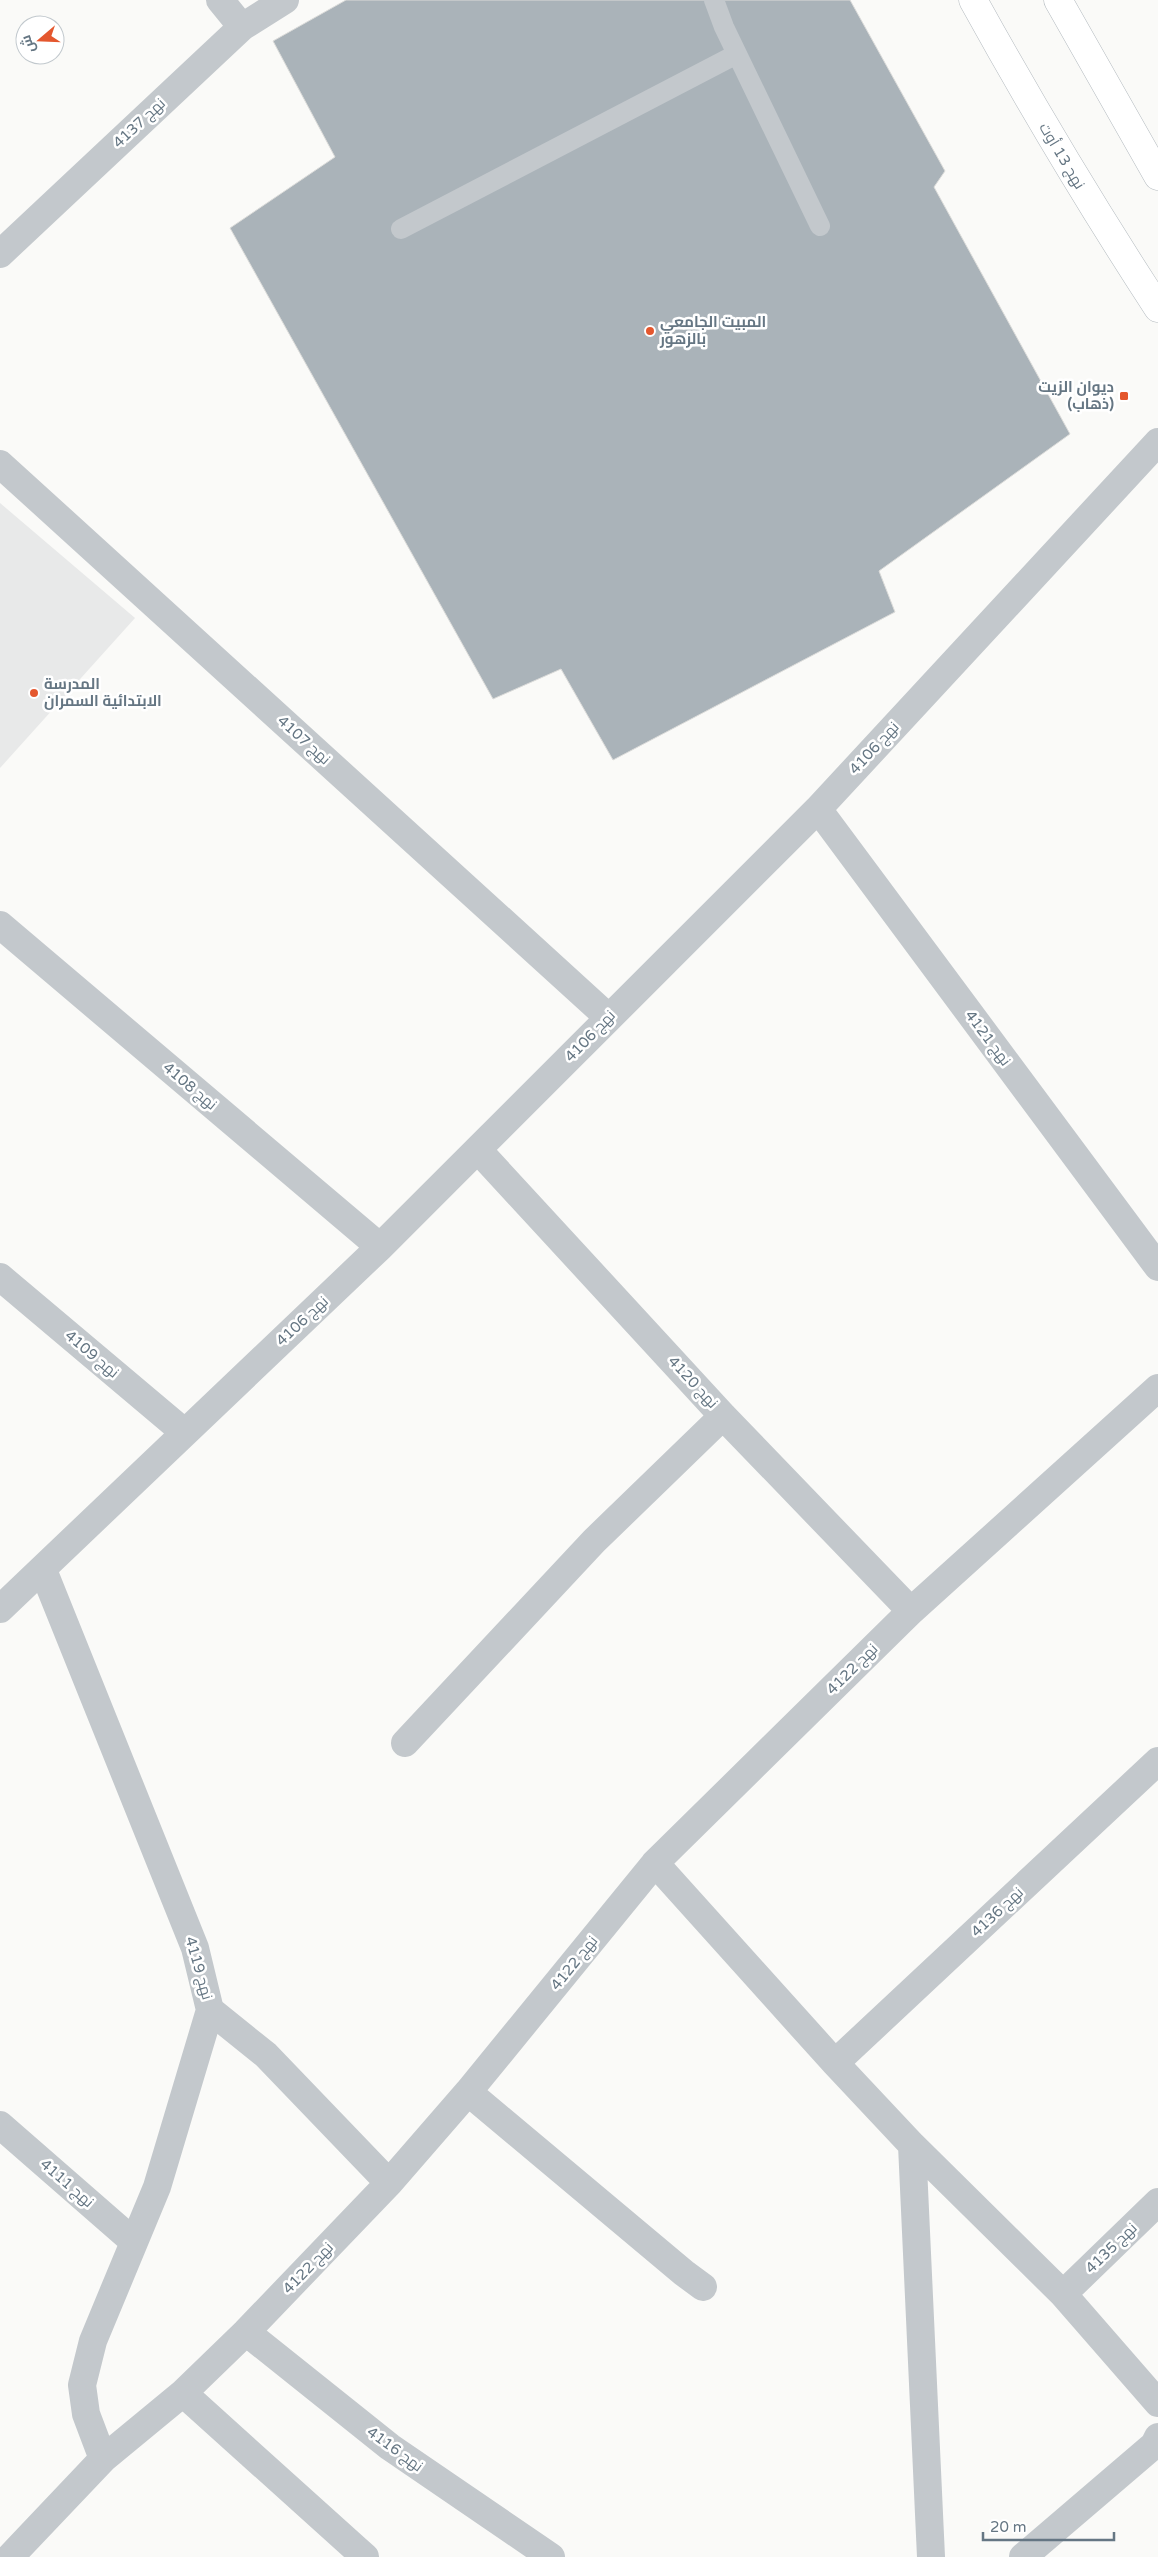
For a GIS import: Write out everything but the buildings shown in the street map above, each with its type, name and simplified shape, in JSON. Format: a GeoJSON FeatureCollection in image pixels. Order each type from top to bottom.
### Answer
{"type":"FeatureCollection","features":[{"type":"Feature","properties":{"kind":"main road","name":"نهج 13 أوت"},"geometry":{"type":"LineString","coordinates":[[973,0],[1021,87],[1099,218],[1158,308]]}},
{"type":"Feature","properties":{"kind":"main road"},"geometry":{"type":"LineString","coordinates":[[1058,0],[1158,176]]}},
{"type":"Feature","properties":{"kind":"street"},"geometry":{"type":"LineString","coordinates":[[220,0],[242,27]]}},
{"type":"Feature","properties":{"kind":"street","name":"نهج 4137"},"geometry":{"type":"LineString","coordinates":[[0,254],[242,27],[285,0]]}},
{"type":"Feature","properties":{"kind":"street","name":"نهج 4106"},"geometry":{"type":"LineString","coordinates":[[0,1609],[380,1247],[818,809],[1158,442]]}},
{"type":"Feature","properties":{"kind":"street","name":"نهج 4107"},"geometry":{"type":"LineString","coordinates":[[0,464],[608,1017]]}},
{"type":"Feature","properties":{"kind":"street","name":"نهج 4121"},"geometry":{"type":"LineString","coordinates":[[818,809],[1158,1267]]}},
{"type":"Feature","properties":{"kind":"street","name":"نهج 4108"},"geometry":{"type":"LineString","coordinates":[[0,925],[380,1247]]}},
{"type":"Feature","properties":{"kind":"street","name":"نهج 4120"},"geometry":{"type":"LineString","coordinates":[[478,1150],[723,1416],[910,1612]]}},
{"type":"Feature","properties":{"kind":"street","name":"نهج 4109"},"geometry":{"type":"LineString","coordinates":[[0,1277],[184,1432]]}},
{"type":"Feature","properties":{"kind":"street","name":"نهج 4122"},"geometry":{"type":"LineString","coordinates":[[10,2557],[103,2459],[183,2393],[246,2332],[389,2183],[468,2092],[655,1862],[910,1612],[1158,1388]]}},
{"type":"Feature","properties":{"kind":"street"},"geometry":{"type":"LineString","coordinates":[[405,1744],[594,1541],[723,1416]]}},
{"type":"Feature","properties":{"kind":"street","name":"نهج 4119"},"geometry":{"type":"LineString","coordinates":[[43,1570],[195,1948],[210,2010],[157,2187],[93,2341],[82,2385],[86,2414],[103,2459]]}},
{"type":"Feature","properties":{"kind":"street","name":"نهج 4136"},"geometry":{"type":"LineString","coordinates":[[835,2063],[1158,1761]]}},
{"type":"Feature","properties":{"kind":"street"},"geometry":{"type":"LineString","coordinates":[[655,1862],[835,2063],[912,2145],[1063,2294],[1158,2403]]}},
{"type":"Feature","properties":{"kind":"street"},"geometry":{"type":"LineString","coordinates":[[210,2010],[266,2055],[389,2183]]}},
{"type":"Feature","properties":{"kind":"street"},"geometry":{"type":"LineString","coordinates":[[468,2092],[703,2287]]}},
{"type":"Feature","properties":{"kind":"street","name":"نهج 4111"},"geometry":{"type":"LineString","coordinates":[[0,2125],[133,2241]]}},
{"type":"Feature","properties":{"kind":"street"},"geometry":{"type":"LineString","coordinates":[[912,2145],[931,2557]]}},
{"type":"Feature","properties":{"kind":"street","name":"نهج 4135"},"geometry":{"type":"LineString","coordinates":[[1063,2294],[1158,2202]]}},
{"type":"Feature","properties":{"kind":"street","name":"نهج 4116"},"geometry":{"type":"LineString","coordinates":[[246,2332],[390,2447],[552,2557]]}},
{"type":"Feature","properties":{"kind":"street"},"geometry":{"type":"LineString","coordinates":[[183,2393],[365,2557]]}},
{"type":"Feature","properties":{"kind":"street"},"geometry":{"type":"LineString","coordinates":[[1023,2557],[1154,2445],[1158,2437]]}},
{"type":"Feature","properties":{"kind":"lane"},"geometry":{"type":"LineString","coordinates":[[714,0],[737,54],[820,226]]}},
{"type":"Feature","properties":{"kind":"lane"},"geometry":{"type":"LineString","coordinates":[[401,229],[737,54]]}},
{"type":"Feature","properties":{"kind":"shaded area","name":"المدرسة الابتدائية السمران"},"geometry":{"type":"Polygon","coordinates":[[[0,503],[135,618],[0,768],[0,503]]]}},
{"type":"Feature","properties":{"kind":"place","name":"المبيت الجامعي بالزهور"},"geometry":{"type":"Point","coordinates":[650,331]}},
{"type":"Feature","properties":{"kind":"place","name":"ديوان الزيت (ذهاب)"},"geometry":{"type":"Point","coordinates":[1124,396]}},
{"type":"Feature","properties":{"kind":"place","name":"المدرسة الابتدائية السمران"},"geometry":{"type":"Point","coordinates":[34,693]}}]}
